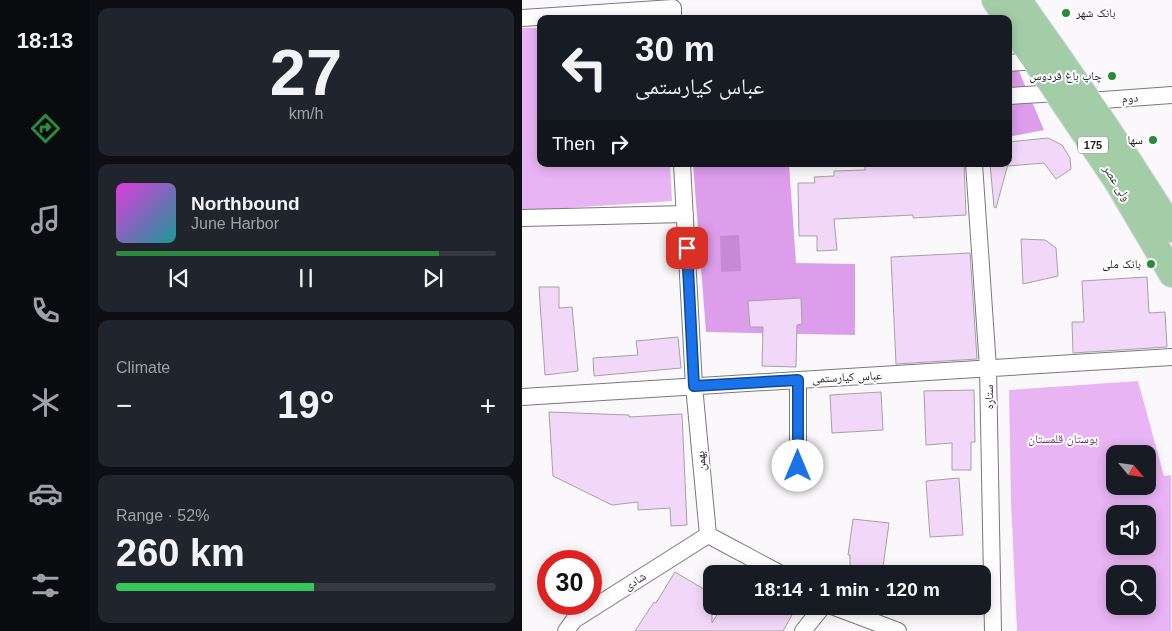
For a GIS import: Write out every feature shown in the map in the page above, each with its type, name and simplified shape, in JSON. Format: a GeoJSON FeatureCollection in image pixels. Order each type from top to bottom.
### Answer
{"type":"FeatureCollection","features":[{"type":"Feature","properties":{"kind":"main road","name":"ولی عصر"},"geometry":{"type":"LineString","coordinates":[[995,0],[1005,15]]}},
{"type":"Feature","properties":{"kind":"main road","name":"ولی عصر"},"geometry":{"type":"LineString","coordinates":[[1018,0],[1089,101],[1172,230]]}},
{"type":"Feature","properties":{"kind":"main road","name":"ولی عصر"},"geometry":{"type":"LineString","coordinates":[[1012,25],[1117,181],[1172,274]]}},
{"type":"Feature","properties":{"kind":"street"},"geometry":{"type":"LineString","coordinates":[[572,15],[673,9]]}},
{"type":"Feature","properties":{"kind":"street"},"geometry":{"type":"LineString","coordinates":[[522,18],[537,17]]}},
{"type":"Feature","properties":{"kind":"street"},"geometry":{"type":"LineString","coordinates":[[1012,63],[1036,61]]}},
{"type":"Feature","properties":{"kind":"street"},"geometry":{"type":"LineString","coordinates":[[1012,96],[1059,93]]}},
{"type":"Feature","properties":{"kind":"street","name":"دوم"},"geometry":{"type":"LineString","coordinates":[[1089,101],[1172,94]]}},
{"type":"Feature","properties":{"kind":"street","name":"بهمن"},"geometry":{"type":"LineString","coordinates":[[682,167],[694,386],[708,535]]}},
{"type":"Feature","properties":{"kind":"street","name":"ستاره"},"geometry":{"type":"LineString","coordinates":[[974,167],[988,368],[993,631]]}},
{"type":"Feature","properties":{"kind":"street"},"geometry":{"type":"LineString","coordinates":[[522,218],[685,214]]}},
{"type":"Feature","properties":{"kind":"street","name":"عباس کیارستمی"},"geometry":{"type":"LineString","coordinates":[[522,397],[1172,357]]}},
{"type":"Feature","properties":{"kind":"street"},"geometry":{"type":"LineString","coordinates":[[798,380],[798,466]]}},
{"type":"Feature","properties":{"kind":"street"},"geometry":{"type":"LineString","coordinates":[[708,535],[763,565]]}},
{"type":"Feature","properties":{"kind":"street","name":"شادی"},"geometry":{"type":"LineString","coordinates":[[566,631],[574,620],[708,535]]}},
{"type":"Feature","properties":{"kind":"street"},"geometry":{"type":"LineString","coordinates":[[803,631],[816,615]]}},
{"type":"Feature","properties":{"kind":"street"},"geometry":{"type":"LineString","coordinates":[[856,615],[898,631]]}},
{"type":"Feature","properties":{"kind":"green space"},"geometry":{"type":"Polygon","coordinates":[[[522,28],[537,28],[537,167],[670,167],[672,201],[522,211],[522,28]]]}},
{"type":"Feature","properties":{"kind":"green space","name":"بوستان قلمستان"},"geometry":{"type":"Polygon","coordinates":[[[1138,381],[1156,445],[1106,445],[1106,495],[1156,495],[1156,447],[1164,476],[1171,475],[1171,631],[1017,631],[1011,502],[1009,390],[1138,381]]]}},
{"type":"Feature","properties":{"kind":"shaded area"},"geometry":{"type":"Polygon","coordinates":[[[1012,62],[1015,62],[1044,130],[1012,136],[1012,62]]]}},
{"type":"Feature","properties":{"kind":"shaded area"},"geometry":{"type":"Polygon","coordinates":[[[693,167],[789,167],[796,263],[855,264],[855,335],[706,332],[693,167]]]}},
{"type":"Feature","properties":{"kind":"shaded area"},"geometry":{"type":"Polygon","coordinates":[[[739,235],[741,271],[721,272],[720,236],[739,235]]]}},
{"type":"Feature","properties":{"kind":"building"},"geometry":{"type":"Polygon","coordinates":[[[1048,138],[1062,145],[1070,158],[1071,169],[1056,179],[1044,163],[1012,166],[1012,142],[1048,138]]]}},
{"type":"Feature","properties":{"kind":"building"},"geometry":{"type":"Polygon","coordinates":[[[865,167],[964,167],[966,215],[913,218],[913,215],[834,219],[837,250],[817,251],[817,236],[799,236],[798,183],[815,183],[814,177],[834,176],[834,171],[865,170],[865,167]]]}},
{"type":"Feature","properties":{"kind":"building"},"geometry":{"type":"Polygon","coordinates":[[[990,167],[1007,167],[996,208],[994,207],[990,167]]]}},
{"type":"Feature","properties":{"kind":"building"},"geometry":{"type":"Polygon","coordinates":[[[1021,239],[1045,240],[1056,248],[1058,276],[1023,284],[1021,239]]]}},
{"type":"Feature","properties":{"kind":"building"},"geometry":{"type":"Polygon","coordinates":[[[970,253],[977,359],[896,364],[891,257],[970,253]]]}},
{"type":"Feature","properties":{"kind":"building"},"geometry":{"type":"Polygon","coordinates":[[[1147,277],[1149,313],[1165,312],[1167,347],[1073,353],[1072,322],[1084,322],[1082,281],[1147,277]]]}},
{"type":"Feature","properties":{"kind":"building"},"geometry":{"type":"Polygon","coordinates":[[[539,287],[559,287],[559,308],[572,307],[578,371],[545,375],[539,287]]]}},
{"type":"Feature","properties":{"kind":"building"},"geometry":{"type":"Polygon","coordinates":[[[801,298],[802,324],[797,325],[796,367],[762,366],[763,327],[750,327],[748,301],[801,298]]]}},
{"type":"Feature","properties":{"kind":"building"},"geometry":{"type":"Polygon","coordinates":[[[678,337],[681,368],[594,376],[593,358],[638,355],[636,341],[678,337]]]}},
{"type":"Feature","properties":{"kind":"building"},"geometry":{"type":"Polygon","coordinates":[[[974,390],[975,442],[971,442],[971,470],[952,470],[952,443],[926,445],[924,391],[974,390]]]}},
{"type":"Feature","properties":{"kind":"building"},"geometry":{"type":"Polygon","coordinates":[[[881,392],[883,430],[832,433],[830,395],[881,392]]]}},
{"type":"Feature","properties":{"kind":"building"},"geometry":{"type":"Polygon","coordinates":[[[549,412],[629,415],[629,417],[682,414],[687,525],[671,526],[670,508],[638,510],[638,502],[612,505],[553,476],[549,412]]]}},
{"type":"Feature","properties":{"kind":"building"},"geometry":{"type":"Polygon","coordinates":[[[959,478],[963,535],[930,537],[926,481],[959,478]]]}},
{"type":"Feature","properties":{"kind":"building"},"geometry":{"type":"Polygon","coordinates":[[[853,519],[889,523],[883,565],[850,565],[850,555],[848,555],[853,519]]]}},
{"type":"Feature","properties":{"kind":"building"},"geometry":{"type":"Polygon","coordinates":[[[675,572],[703,589],[703,615],[712,615],[712,623],[717,615],[792,615],[783,631],[635,631],[654,602],[656,603],[675,572]]]}},
{"type":"Feature","properties":{"kind":"place","name":"بانک شهر"},"geometry":{"type":"Point","coordinates":[1066,13]}},
{"type":"Feature","properties":{"kind":"place","name":"چاپ باغ فردوس"},"geometry":{"type":"Point","coordinates":[1112,76]}},
{"type":"Feature","properties":{"kind":"place","name":"سها"},"geometry":{"type":"Point","coordinates":[1153,140]}},
{"type":"Feature","properties":{"kind":"place","name":"بانک ملی"},"geometry":{"type":"Point","coordinates":[1151,264]}},
{"type":"Feature","properties":{"kind":"route"},"geometry":{"type":"LineString","coordinates":[[687,248],[694,386],[798,380],[798,466]]}}]}
